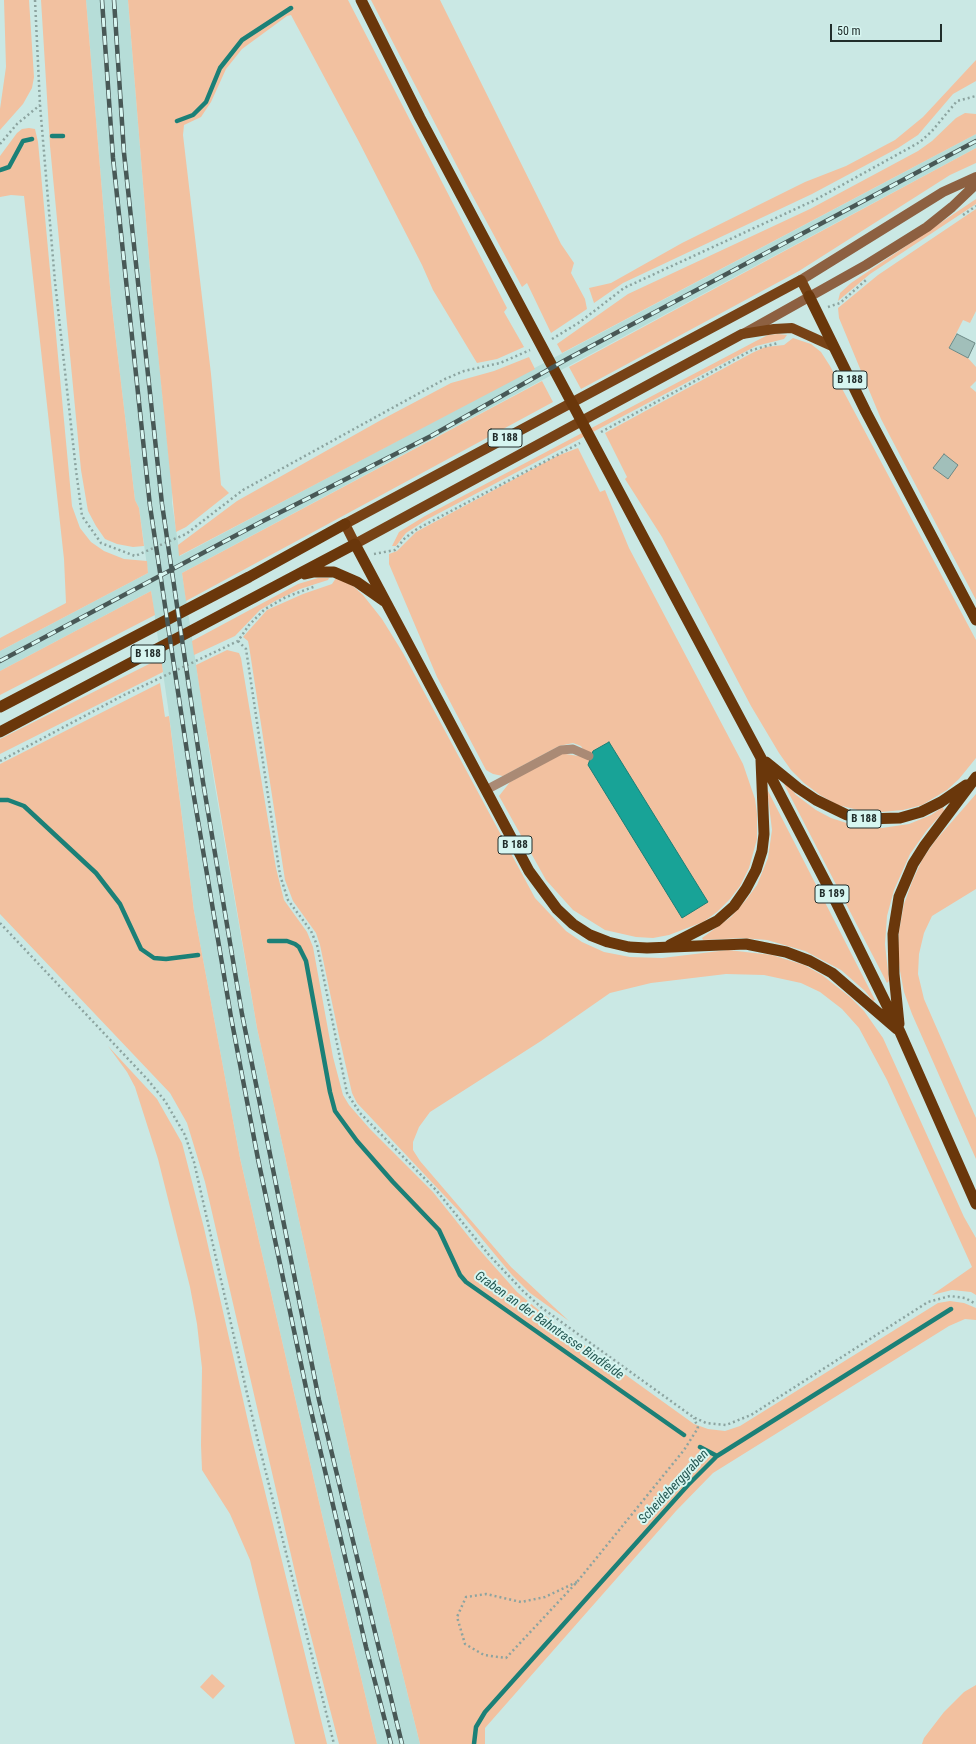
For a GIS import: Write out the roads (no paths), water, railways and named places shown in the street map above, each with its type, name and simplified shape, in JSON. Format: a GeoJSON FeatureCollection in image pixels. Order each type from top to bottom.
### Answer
{"type":"FeatureCollection","features":[{"type":"Feature","properties":{"kind":"highway","name":"B 188"},"geometry":{"type":"LineString","coordinates":[[361,0],[420,118],[761,758],[798,788],[816,800],[846,815],[864,819],[900,818],[921,812],[942,802],[975,778]]}},
{"type":"Feature","properties":{"kind":"highway"},"geometry":{"type":"LineString","coordinates":[[812,303],[834,347]]}},
{"type":"Feature","properties":{"kind":"highway","name":"B 188"},"geometry":{"type":"LineString","coordinates":[[834,347],[866,412],[976,620]]}},
{"type":"Feature","properties":{"kind":"highway","name":"B 188"},"geometry":{"type":"LineString","coordinates":[[0,707],[249,577],[345,524]]}},
{"type":"Feature","properties":{"kind":"highway","name":"B 188"},"geometry":{"type":"LineString","coordinates":[[0,732],[356,544],[535,881],[557,909],[574,924],[590,935],[608,942],[629,947],[666,947],[717,921],[734,906],[746,889],[756,870],[762,851],[764,834],[761,758]]}},
{"type":"Feature","properties":{"kind":"highway"},"geometry":{"type":"LineString","coordinates":[[296,576],[314,572],[334,572],[357,582],[386,602]]}},
{"type":"Feature","properties":{"kind":"highway","name":"B 189"},"geometry":{"type":"LineString","coordinates":[[761,758],[834,898],[900,1032],[976,1204]]}},
{"type":"Feature","properties":{"kind":"highway"},"geometry":{"type":"LineString","coordinates":[[900,1032],[894,974],[893,934],[899,897],[913,864],[925,845],[975,778]]}},
{"type":"Feature","properties":{"kind":"highway"},"geometry":{"type":"LineString","coordinates":[[666,947],[746,944],[786,952],[810,961],[832,973],[900,1032]]}},
{"type":"Feature","properties":{"kind":"main road"},"geometry":{"type":"LineString","coordinates":[[976,176],[943,192],[801,280],[812,303],[866,265],[927,226],[952,207],[976,184]]}},
{"type":"Feature","properties":{"kind":"main road","name":"B 188"},"geometry":{"type":"LineString","coordinates":[[801,280],[345,524],[356,544],[742,334],[812,303]]}},
{"type":"Feature","properties":{"kind":"main road","name":"B 188"},"geometry":{"type":"LineString","coordinates":[[742,334],[774,328],[792,328],[834,347]]}},
{"type":"Feature","properties":{"kind":"lane"},"geometry":{"type":"LineString","coordinates":[[486,790],[560,750],[573,749],[589,756]]}},
{"type":"Feature","properties":{"kind":"waterway"},"geometry":{"type":"LineString","coordinates":[[177,121],[193,115],[206,102],[220,68],[242,40],[291,8]]}},
{"type":"Feature","properties":{"kind":"waterway"},"geometry":{"type":"LineString","coordinates":[[52,136],[63,136]]}},
{"type":"Feature","properties":{"kind":"waterway"},"geometry":{"type":"LineString","coordinates":[[0,170],[9,167],[23,141],[32,139]]}},
{"type":"Feature","properties":{"kind":"waterway","name":"Graben an der Bahntrasse Bindfelde"},"geometry":{"type":"LineString","coordinates":[[0,800],[8,800],[24,806],[96,873],[120,904],[141,949],[154,958],[166,959],[198,955]]}},
{"type":"Feature","properties":{"kind":"waterway","name":"Graben an der Bahntrasse Bindfelde"},"geometry":{"type":"LineString","coordinates":[[269,941],[287,941],[295,944],[299,947],[306,961],[330,1092],[335,1111],[357,1141],[393,1182],[439,1230],[460,1275],[466,1282],[684,1435]]}},
{"type":"Feature","properties":{"kind":"waterway","name":"Scheideberggraben"},"geometry":{"type":"LineString","coordinates":[[474,1744],[476,1727],[485,1712],[688,1485],[717,1456],[951,1309]]}},
{"type":"Feature","properties":{"kind":"waterway","name":"Graben an der Bahntrasse Bindfelde"},"geometry":{"type":"LineString","coordinates":[[700,1447],[717,1456]]}},
{"type":"Feature","properties":{"kind":"railway"},"geometry":{"type":"LineString","coordinates":[[102,0],[113,158],[150,506],[192,785],[231,1017],[258,1159],[309,1402],[366,1647],[391,1744]]}},
{"type":"Feature","properties":{"kind":"railway"},"geometry":{"type":"LineString","coordinates":[[114,0],[124,153],[162,504],[203,782],[242,1014],[319,1400],[402,1744]]}},
{"type":"Feature","properties":{"kind":"railway"},"geometry":{"type":"LineString","coordinates":[[0,661],[261,522],[431,436],[569,358],[976,141]]}}]}
